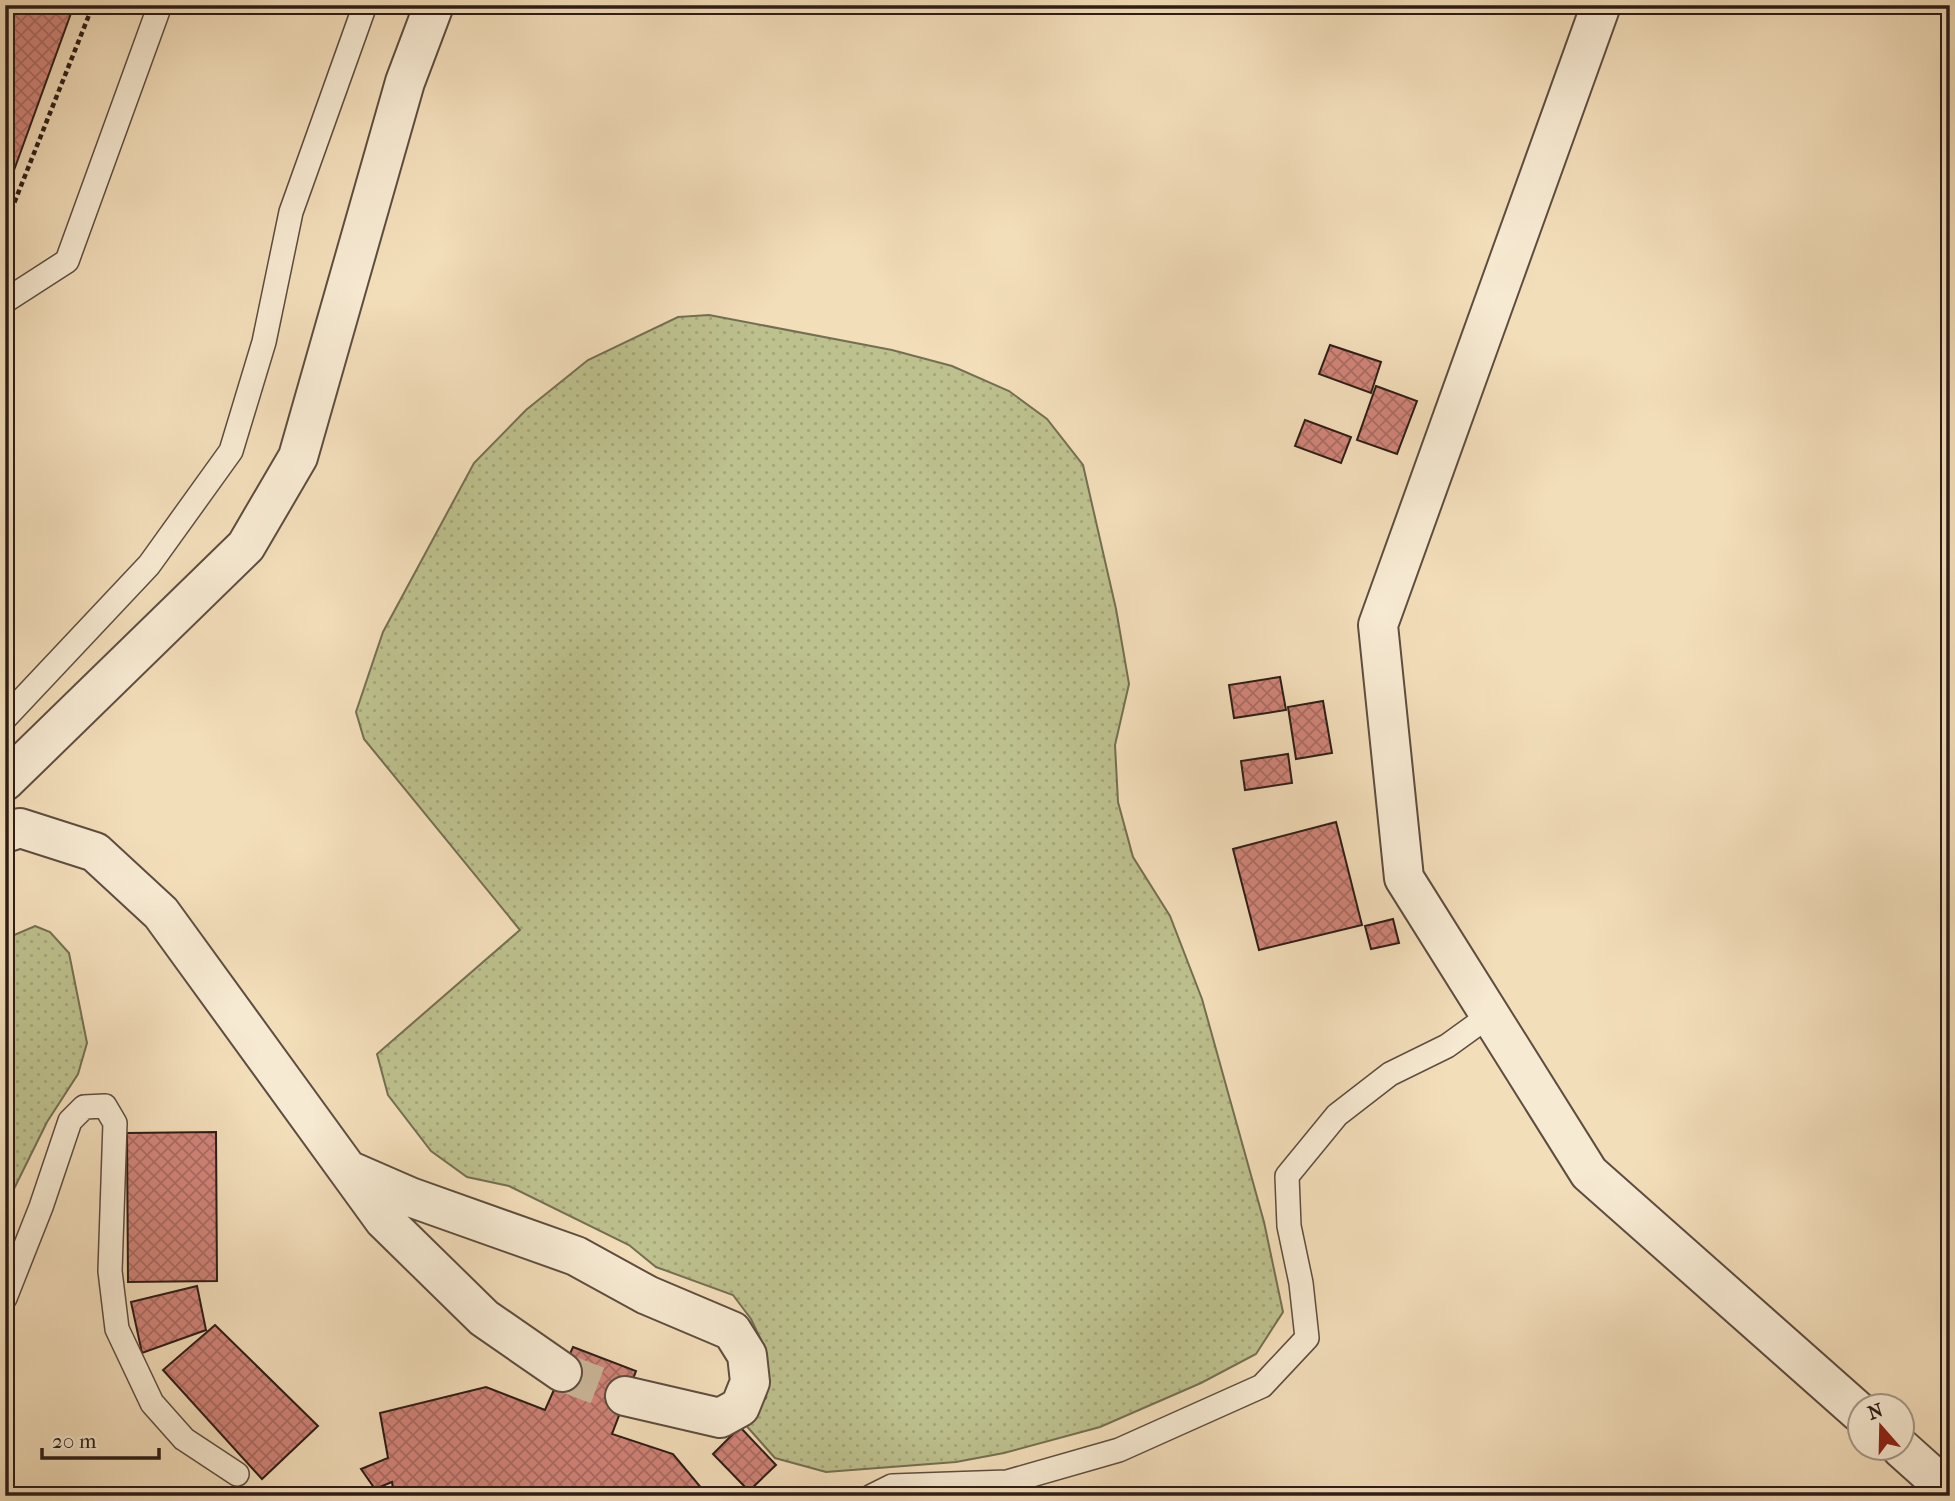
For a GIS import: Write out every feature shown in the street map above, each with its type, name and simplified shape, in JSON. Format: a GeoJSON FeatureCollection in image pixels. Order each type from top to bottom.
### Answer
{"type":"FeatureCollection","features":[{"type":"Feature","properties":{"kind":"street"},"geometry":{"type":"LineString","coordinates":[[5,781],[246,546],[298,457],[401,94],[434,5]]}},
{"type":"Feature","properties":{"kind":"street"},"geometry":{"type":"LineString","coordinates":[[1601,5],[1378,625],[1404,878],[1589,1173],[1846,1401]]}},
{"type":"Feature","properties":{"kind":"street"},"geometry":{"type":"LineString","coordinates":[[5,833],[20,828],[95,852],[161,913],[384,1220],[484,1318],[562,1372]]}},
{"type":"Feature","properties":{"kind":"street"},"geometry":{"type":"LineString","coordinates":[[348,1170],[410,1196],[576,1256],[647,1295],[732,1331],[747,1355],[750,1382],[740,1407],[720,1418],[625,1396]]}},
{"type":"Feature","properties":{"kind":"street"},"geometry":{"type":"LineString","coordinates":[[1916,1461],[1950,1492]]}},
{"type":"Feature","properties":{"kind":"lane"},"geometry":{"type":"LineString","coordinates":[[5,301],[66,261],[160,5]]}},
{"type":"Feature","properties":{"kind":"lane"},"geometry":{"type":"LineString","coordinates":[[5,718],[149,565],[231,451],[264,342],[291,212],[365,5]]}},
{"type":"Feature","properties":{"kind":"lane"},"geometry":{"type":"LineString","coordinates":[[872,1496],[892,1486],[1007,1482],[1119,1450],[1262,1386],[1307,1338],[1301,1283],[1289,1226],[1287,1176],[1337,1115],[1391,1074],[1447,1046],[1490,1015]]}},
{"type":"Feature","properties":{"kind":"lane"},"geometry":{"type":"LineString","coordinates":[[5,1298],[41,1207],[70,1121],[84,1107],[105,1106],[115,1123],[110,1271],[117,1329],[152,1403],[184,1439],[237,1474]]}},
{"type":"Feature","properties":{"kind":"path"},"geometry":{"type":"LineString","coordinates":[[5,226],[93,5]]}},
{"type":"Feature","properties":{"kind":"path"},"geometry":{"type":"LineString","coordinates":[[5,402],[12,416]]}},
{"type":"Feature","properties":{"kind":"green space"},"geometry":{"type":"Polygon","coordinates":[[[709,315],[892,350],[952,366],[1009,391],[1047,419],[1083,465],[1116,609],[1129,684],[1115,745],[1118,802],[1133,857],[1170,916],[1202,999],[1264,1222],[1283,1312],[1256,1354],[1201,1383],[1100,1427],[1004,1453],[956,1462],[826,1472],[775,1458],[743,1422],[766,1398],[765,1348],[751,1319],[733,1295],[656,1267],[629,1245],[509,1186],[467,1177],[431,1151],[388,1095],[377,1054],[520,930],[364,739],[356,712],[383,632],[474,463],[526,410],[588,360],[678,317],[709,315]]]}},
{"type":"Feature","properties":{"kind":"green space"},"geometry":{"type":"Polygon","coordinates":[[[35,926],[50,932],[69,953],[87,1043],[78,1074],[47,1122],[5,1207],[5,939],[35,926]]]}},
{"type":"Feature","properties":{"kind":"building"},"geometry":{"type":"Polygon","coordinates":[[[5,5],[74,5],[5,195],[5,5]]]}},
{"type":"Feature","properties":{"kind":"building"},"geometry":{"type":"Polygon","coordinates":[[[1330,345],[1381,362],[1371,393],[1319,374],[1330,345]]]}},
{"type":"Feature","properties":{"kind":"building"},"geometry":{"type":"Polygon","coordinates":[[[1376,386],[1417,401],[1397,454],[1357,440],[1376,386]]]}},
{"type":"Feature","properties":{"kind":"building"},"geometry":{"type":"Polygon","coordinates":[[[1305,420],[1351,437],[1341,463],[1295,446],[1305,420]]]}},
{"type":"Feature","properties":{"kind":"building"},"geometry":{"type":"Polygon","coordinates":[[[1280,677],[1286,710],[1234,718],[1229,685],[1280,677]]]}},
{"type":"Feature","properties":{"kind":"building"},"geometry":{"type":"Polygon","coordinates":[[[1323,701],[1332,753],[1296,759],[1288,707],[1323,701]]]}},
{"type":"Feature","properties":{"kind":"building"},"geometry":{"type":"Polygon","coordinates":[[[1288,754],[1292,783],[1245,790],[1241,761],[1288,754]]]}},
{"type":"Feature","properties":{"kind":"building"},"geometry":{"type":"Polygon","coordinates":[[[1336,822],[1362,925],[1259,950],[1233,849],[1336,822]]]}},
{"type":"Feature","properties":{"kind":"building"},"geometry":{"type":"Polygon","coordinates":[[[1393,919],[1399,943],[1371,949],[1365,926],[1393,919]]]}},
{"type":"Feature","properties":{"kind":"building"},"geometry":{"type":"Polygon","coordinates":[[[216,1132],[217,1281],[128,1282],[127,1133],[216,1132]]]}},
{"type":"Feature","properties":{"kind":"building"},"geometry":{"type":"Polygon","coordinates":[[[197,1286],[206,1330],[142,1353],[131,1302],[197,1286]]]}},
{"type":"Feature","properties":{"kind":"building"},"geometry":{"type":"Polygon","coordinates":[[[215,1325],[318,1426],[262,1479],[163,1370],[215,1325]]]}},
{"type":"Feature","properties":{"kind":"building"},"geometry":{"type":"Polygon","coordinates":[[[573,1347],[636,1371],[612,1434],[673,1454],[708,1496],[394,1496],[392,1482],[375,1489],[361,1469],[388,1458],[380,1413],[486,1387],[545,1410],[573,1347]]]}},
{"type":"Feature","properties":{"kind":"building"},"geometry":{"type":"Polygon","coordinates":[[[740,1427],[776,1465],[749,1491],[713,1454],[740,1427]]]}},
{"type":"Feature","properties":{"kind":"building"},"geometry":{"type":"Polygon","coordinates":[[[1022,1486],[1024,1496],[991,1496],[990,1492],[1022,1486]]]}},
{"type":"Feature","properties":{"kind":"tunnel"},"geometry":{"type":"LineString","coordinates":[[562,1372],[625,1396]]}}]}
